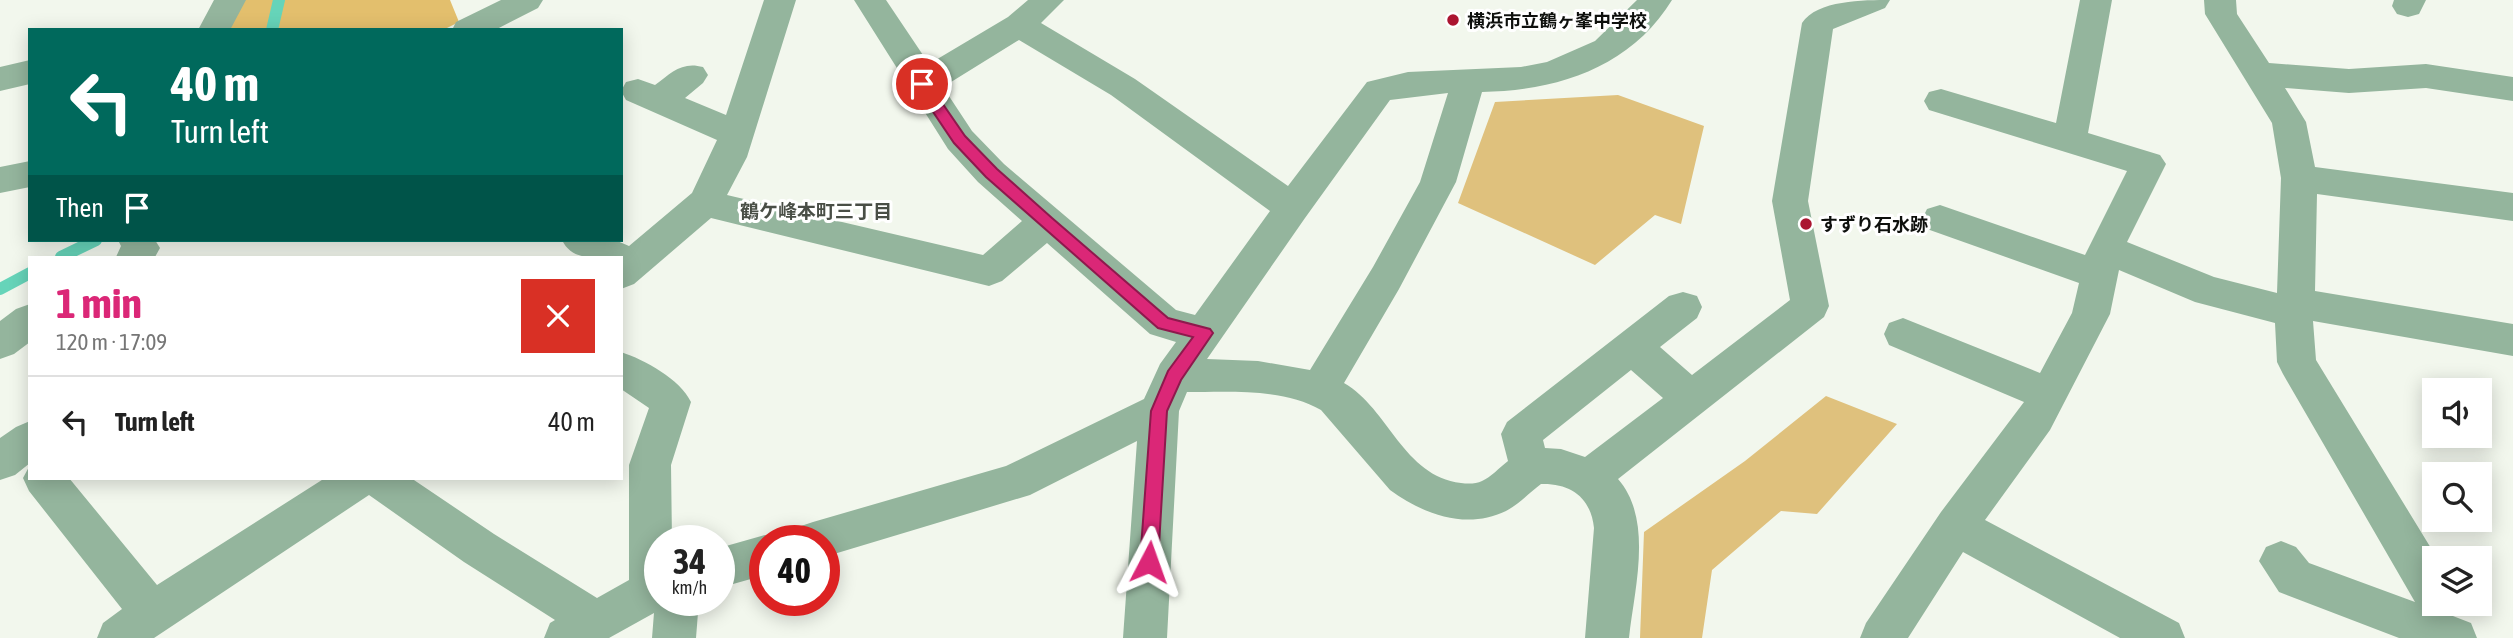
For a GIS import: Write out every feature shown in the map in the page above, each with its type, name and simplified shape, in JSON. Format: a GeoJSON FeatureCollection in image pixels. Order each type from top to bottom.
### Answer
{"type":"FeatureCollection","features":[{"type":"Feature","properties":{"kind":"street"},"geometry":{"type":"LineString","coordinates":[[215,28],[230,0]]}},
{"type":"Feature","properties":{"kind":"street"},"geometry":{"type":"LineString","coordinates":[[472,28],[527,0]]}},
{"type":"Feature","properties":{"kind":"street"},"geometry":{"type":"LineString","coordinates":[[623,264],[705,202],[729,157],[779,0]]}},
{"type":"Feature","properties":{"kind":"street"},"geometry":{"type":"LineString","coordinates":[[870,0],[960,140],[992,173],[1164,323],[1205,333]]}},
{"type":"Feature","properties":{"kind":"street"},"geometry":{"type":"LineString","coordinates":[[922,84],[1019,25],[1048,0]]}},
{"type":"Feature","properties":{"kind":"street"},"geometry":{"type":"LineString","coordinates":[[1144,638],[1167,393],[1205,333],[1292,208],[1379,91],[1399,85],[1518,80],[1574,68],[1609,47],[1656,0]]}},
{"type":"Feature","properties":{"kind":"street"},"geometry":{"type":"LineString","coordinates":[[1589,478],[1810,306],[1790,201],[1818,23],[1874,0]]}},
{"type":"Feature","properties":{"kind":"street"},"geometry":{"type":"LineString","coordinates":[[2070,138],[2096,0]]}},
{"type":"Feature","properties":{"kind":"street"},"geometry":{"type":"LineString","coordinates":[[2220,0],[2221,14],[2289,122],[2299,178],[2294,307],[2297,362],[2422,573]]}},
{"type":"Feature","properties":{"kind":"street"},"geometry":{"type":"LineString","coordinates":[[1019,25],[1123,87],[1292,208]]}},
{"type":"Feature","properties":{"kind":"street"},"geometry":{"type":"LineString","coordinates":[[0,79],[28,72]]}},
{"type":"Feature","properties":{"kind":"street"},"geometry":{"type":"LineString","coordinates":[[2259,74],[2349,81],[2426,76],[2513,89]]}},
{"type":"Feature","properties":{"kind":"street"},"geometry":{"type":"LineString","coordinates":[[691,75],[648,95],[737,135]]}},
{"type":"Feature","properties":{"kind":"street"},"geometry":{"type":"LineString","coordinates":[[1320,390],[1386,278],[1438,182],[1468,82]]}},
{"type":"Feature","properties":{"kind":"street"},"geometry":{"type":"LineString","coordinates":[[1882,638],[1956,526],[2036,418],[2091,314],[2102,262],[2148,163],[1941,101]]}},
{"type":"Feature","properties":{"kind":"street"},"geometry":{"type":"LineString","coordinates":[[0,180],[28,174]]}},
{"type":"Feature","properties":{"kind":"street"},"geometry":{"type":"LineString","coordinates":[[2299,178],[2513,208]]}},
{"type":"Feature","properties":{"kind":"street"},"geometry":{"type":"LineString","coordinates":[[705,202],[989,271],[1046,222]]}},
{"type":"Feature","properties":{"kind":"street"},"geometry":{"type":"LineString","coordinates":[[1940,219],[2208,291],[2294,307],[2513,340]]}},
{"type":"Feature","properties":{"kind":"street"},"geometry":{"type":"LineString","coordinates":[[584,242],[609,256]]}},
{"type":"Feature","properties":{"kind":"street"},"geometry":{"type":"LineString","coordinates":[[1530,468],[1521,434],[1683,307]]}},
{"type":"Feature","properties":{"kind":"street"},"geometry":{"type":"LineString","coordinates":[[0,343],[28,322]]}},
{"type":"Feature","properties":{"kind":"street"},"geometry":{"type":"LineString","coordinates":[[1903,334],[2048,394]]}},
{"type":"Feature","properties":{"kind":"street"},"geometry":{"type":"LineString","coordinates":[[1632,347],[1692,398]]}},
{"type":"Feature","properties":{"kind":"street"},"geometry":{"type":"LineString","coordinates":[[623,369],[671,402],[650,465],[656,525]]}},
{"type":"Feature","properties":{"kind":"street"},"geometry":{"type":"LineString","coordinates":[[840,533],[1015,482],[1167,393],[1233,376],[1307,385],[1335,398],[1396,468],[1429,493],[1457,502],[1483,500],[1504,490],[1530,468],[1565,466],[1589,478],[1611,502],[1616,530],[1607,638]]}},
{"type":"Feature","properties":{"kind":"street"},"geometry":{"type":"LineString","coordinates":[[39,480],[135,626],[357,480]]}},
{"type":"Feature","properties":{"kind":"street"},"geometry":{"type":"LineString","coordinates":[[381,480],[478,548],[580,629],[644,600]]}},
{"type":"Feature","properties":{"kind":"street"},"geometry":{"type":"LineString","coordinates":[[1956,526],[2163,638]]}},
{"type":"Feature","properties":{"kind":"street"},"geometry":{"type":"LineString","coordinates":[[2281,561],[2294,578],[2457,638]]}},
{"type":"Feature","properties":{"kind":"street"},"geometry":{"type":"LineString","coordinates":[[669,616],[674,638]]}},
{"type":"Feature","properties":{"kind":"street"},"geometry":{"type":"LineString","coordinates":[[2447,616],[2457,638]]}},
{"type":"Feature","properties":{"kind":"shaded area"},"geometry":{"type":"Polygon","coordinates":[[[240,0],[450,0],[459,22],[447,28],[225,28],[240,0]]]}},
{"type":"Feature","properties":{"kind":"shaded area"},"geometry":{"type":"Polygon","coordinates":[[[1618,95],[1704,126],[1681,224],[1655,215],[1595,265],[1458,203],[1495,102],[1618,95]]]}},
{"type":"Feature","properties":{"kind":"shaded area"},"geometry":{"type":"Polygon","coordinates":[[[1826,396],[1897,424],[1817,514],[1781,511],[1712,570],[1702,638],[1640,638],[1644,532],[1745,461],[1826,396]]]}},
{"type":"Feature","properties":{"kind":"waterway"},"geometry":{"type":"LineString","coordinates":[[272,28],[279,0]]}},
{"type":"Feature","properties":{"kind":"waterway"},"geometry":{"type":"LineString","coordinates":[[63,256],[92,242]]}},
{"type":"Feature","properties":{"kind":"waterway"},"geometry":{"type":"LineString","coordinates":[[0,289],[28,274]]}},
{"type":"Feature","properties":{"kind":"place","name":"横浜市立鶴ヶ峯中学校"},"geometry":{"type":"Point","coordinates":[1453,20]}},
{"type":"Feature","properties":{"kind":"place","name":"すずり石水跡"},"geometry":{"type":"Point","coordinates":[1806,224]}},
{"type":"Feature","properties":{"kind":"district","name":"鶴ケ峰本町三丁目"},"geometry":{"type":"Point","coordinates":[816,211]}},
{"type":"Feature","properties":{"kind":"route"},"geometry":{"type":"LineString","coordinates":[[922,84],[960,140],[1046,222],[1164,323],[1205,333],[1174,376],[1159,411],[1149,562]]}}]}
